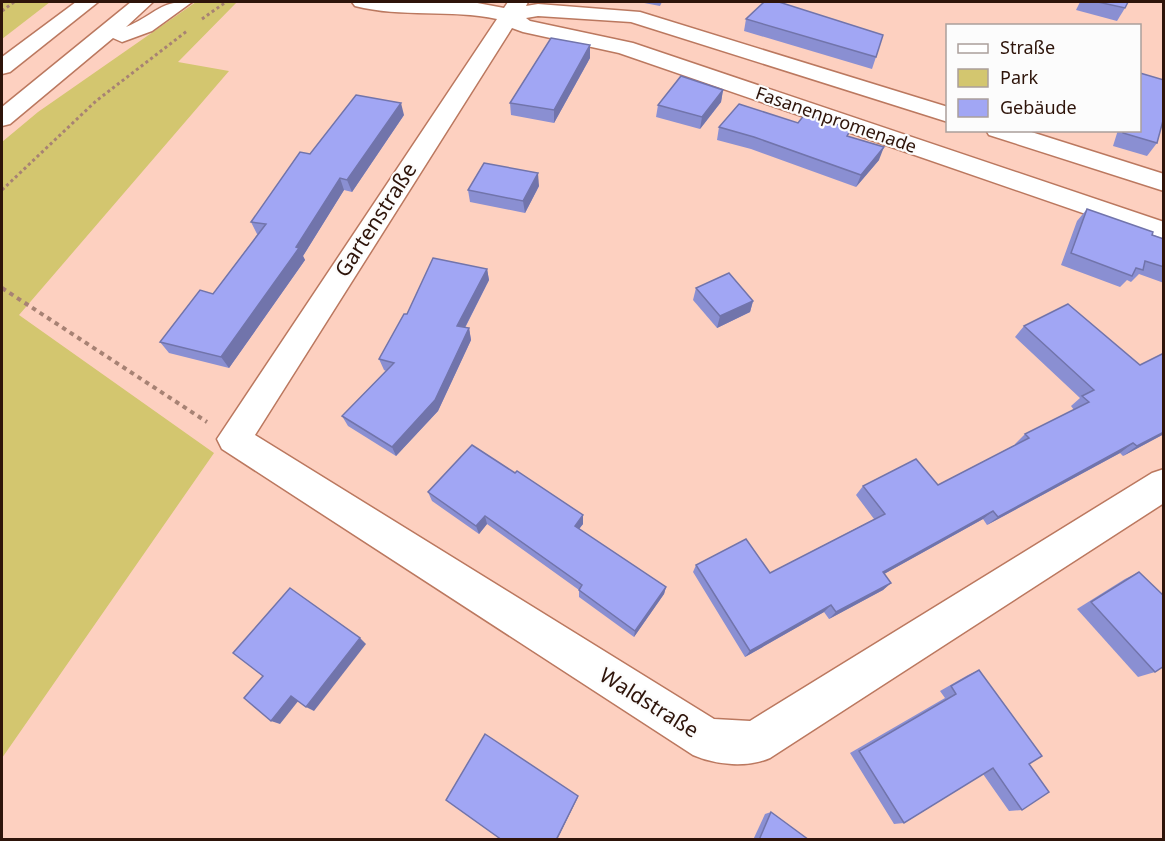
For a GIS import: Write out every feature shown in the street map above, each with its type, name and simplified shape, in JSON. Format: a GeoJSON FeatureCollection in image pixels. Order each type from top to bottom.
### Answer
{"type":"FeatureCollection","features":[{"type":"Feature","properties":{"kind":"main road"},"geometry":{"type":"LineString","coordinates":[[23,50],[29,28],[59,2]]}},
{"type":"Feature","properties":{"kind":"main road"},"geometry":{"type":"LineString","coordinates":[[2,67],[88,2]]}},
{"type":"Feature","properties":{"kind":"main road"},"geometry":{"type":"LineString","coordinates":[[2,119],[143,2]]}},
{"type":"Feature","properties":{"kind":"main road"},"geometry":{"type":"LineString","coordinates":[[84,51],[145,27],[182,2]]}},
{"type":"Feature","properties":{"kind":"main road","name":"Fasanenpromenade"},"geometry":{"type":"LineString","coordinates":[[362,2],[394,7],[513,8],[633,16],[946,114]]}},
{"type":"Feature","properties":{"kind":"main road","name":"Fasanenpromenade"},"geometry":{"type":"LineString","coordinates":[[513,8],[523,26],[625,48],[1164,232]]}},
{"type":"Feature","properties":{"kind":"main road","name":"Gartenstraße"},"geometry":{"type":"LineString","coordinates":[[234,439],[513,8]]}},
{"type":"Feature","properties":{"kind":"main road"},"geometry":{"type":"LineString","coordinates":[[1004,132],[1164,183]]}},
{"type":"Feature","properties":{"kind":"main road","name":"Waldstraße"},"geometry":{"type":"LineString","coordinates":[[234,439],[708,740],[755,743],[1164,484]]}},
{"type":"Feature","properties":{"kind":"path"},"geometry":{"type":"LineString","coordinates":[[2,10],[14,2]]}},
{"type":"Feature","properties":{"kind":"path"},"geometry":{"type":"LineString","coordinates":[[198,23],[226,2]]}},
{"type":"Feature","properties":{"kind":"path"},"geometry":{"type":"LineString","coordinates":[[2,190],[96,101],[189,30]]}},
{"type":"Feature","properties":{"kind":"path"},"geometry":{"type":"LineString","coordinates":[[2,288],[234,439]]}},
{"type":"Feature","properties":{"kind":"green space"},"geometry":{"type":"Polygon","coordinates":[[[2,2],[50,2],[2,39],[2,2]]]}},
{"type":"Feature","properties":{"kind":"green space"},"geometry":{"type":"Polygon","coordinates":[[[196,2],[237,2],[178,62],[229,71],[19,315],[214,453],[2,758],[2,142],[38,112],[196,2]]]}},
{"type":"Feature","properties":{"kind":"building"},"geometry":{"type":"Polygon","coordinates":[[[764,2],[779,2],[883,35],[876,57],[746,19],[764,2]]]}},
{"type":"Feature","properties":{"kind":"building"},"geometry":{"type":"Polygon","coordinates":[[[1098,2],[1128,2],[1125,8],[1098,2]]]}},
{"type":"Feature","properties":{"kind":"building"},"geometry":{"type":"Polygon","coordinates":[[[551,38],[590,45],[554,110],[510,103],[551,38]]]}},
{"type":"Feature","properties":{"kind":"building"},"geometry":{"type":"Polygon","coordinates":[[[1141,73],[1164,80],[1164,117],[1157,143],[1123,133],[1141,132],[1141,73]]]}},
{"type":"Feature","properties":{"kind":"building"},"geometry":{"type":"Polygon","coordinates":[[[681,76],[723,90],[702,117],[658,105],[681,76]]]}},
{"type":"Feature","properties":{"kind":"building"},"geometry":{"type":"Polygon","coordinates":[[[356,95],[401,103],[347,180],[340,178],[296,247],[299,248],[221,357],[160,342],[200,290],[213,294],[266,224],[251,222],[300,152],[310,154],[356,95]]]}},
{"type":"Feature","properties":{"kind":"building"},"geometry":{"type":"Polygon","coordinates":[[[739,104],[798,123],[805,114],[851,129],[847,136],[884,147],[861,175],[719,127],[739,104]]]}},
{"type":"Feature","properties":{"kind":"building"},"geometry":{"type":"Polygon","coordinates":[[[484,163],[538,173],[523,201],[468,190],[484,163]]]}},
{"type":"Feature","properties":{"kind":"building"},"geometry":{"type":"Polygon","coordinates":[[[1087,209],[1153,232],[1152,235],[1164,239],[1164,267],[1145,261],[1143,270],[1136,268],[1132,276],[1071,253],[1087,209]]]}},
{"type":"Feature","properties":{"kind":"building"},"geometry":{"type":"Polygon","coordinates":[[[433,258],[487,269],[457,326],[469,328],[435,400],[392,447],[342,416],[394,363],[379,359],[404,314],[407,314],[433,258]]]}},
{"type":"Feature","properties":{"kind":"building"},"geometry":{"type":"Polygon","coordinates":[[[729,273],[753,301],[720,316],[696,288],[729,273]]]}},
{"type":"Feature","properties":{"kind":"building"},"geometry":{"type":"Polygon","coordinates":[[[1068,304],[1140,365],[1164,353],[1164,432],[1137,446],[1133,443],[998,517],[993,511],[883,572],[891,583],[836,612],[831,605],[750,651],[696,565],[746,539],[770,573],[885,514],[863,486],[916,459],[938,485],[1029,438],[1025,434],[1089,402],[1082,396],[1094,390],[1024,326],[1068,304]]]}},
{"type":"Feature","properties":{"kind":"building"},"geometry":{"type":"Polygon","coordinates":[[[472,445],[515,473],[517,471],[583,515],[575,526],[666,587],[635,631],[579,590],[582,585],[485,516],[476,526],[428,492],[472,445]]]}},
{"type":"Feature","properties":{"kind":"building"},"geometry":{"type":"Polygon","coordinates":[[[1139,572],[1164,596],[1164,666],[1155,672],[1091,602],[1139,572]]]}},
{"type":"Feature","properties":{"kind":"building"},"geometry":{"type":"Polygon","coordinates":[[[290,588],[360,638],[306,707],[291,696],[271,721],[244,698],[263,676],[233,653],[290,588]]]}},
{"type":"Feature","properties":{"kind":"building"},"geometry":{"type":"Polygon","coordinates":[[[979,670],[1042,756],[1029,764],[1049,792],[1022,810],[993,768],[904,823],[859,751],[956,694],[951,686],[979,670]]]}},
{"type":"Feature","properties":{"kind":"building"},"geometry":{"type":"Polygon","coordinates":[[[485,734],[578,796],[556,840],[502,840],[446,800],[485,734]]]}},
{"type":"Feature","properties":{"kind":"building"},"geometry":{"type":"Polygon","coordinates":[[[771,812],[809,840],[759,840],[771,812]]]}}]}
